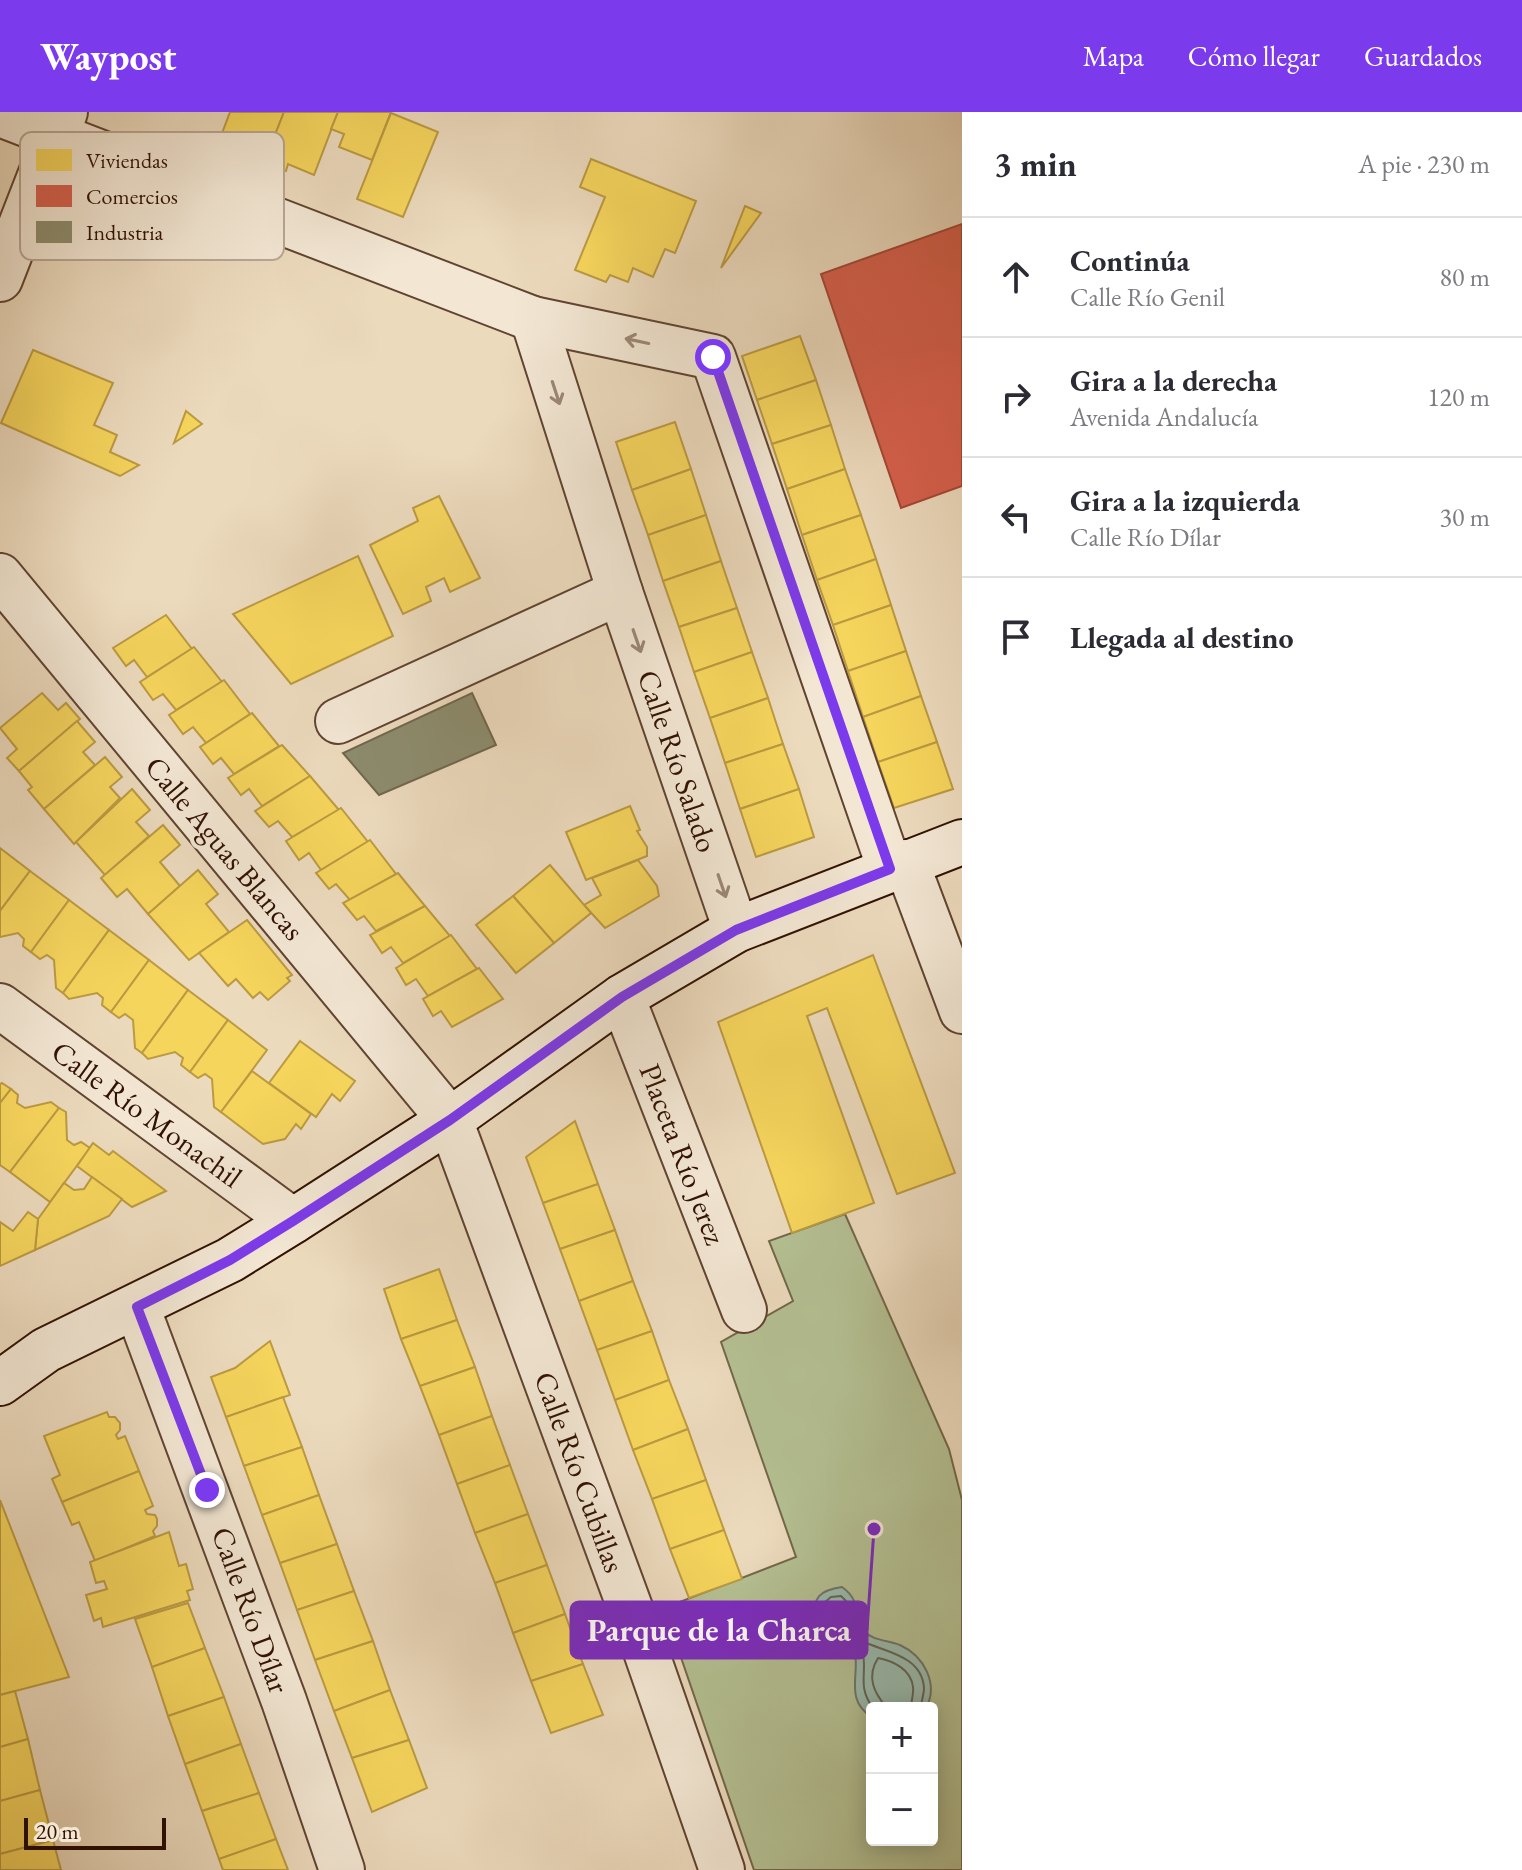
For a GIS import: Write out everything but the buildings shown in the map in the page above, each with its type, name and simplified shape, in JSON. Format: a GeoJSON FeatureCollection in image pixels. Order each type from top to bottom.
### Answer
{"type":"FeatureCollection","features":[{"type":"Feature","properties":{"kind":"street"},"geometry":{"type":"LineString","coordinates":[[0,114],[60,124],[79,132]]}},
{"type":"Feature","properties":{"kind":"street"},"geometry":{"type":"LineString","coordinates":[[284,216],[533,319],[713,357],[898,866],[962,1011]]}},
{"type":"Feature","properties":{"kind":"street"},"geometry":{"type":"LineString","coordinates":[[0,279],[20,227]]}},
{"type":"Feature","properties":{"kind":"street","name":"Calle Río Salado"},"geometry":{"type":"LineString","coordinates":[[533,319],[620,592],[736,930]]}},
{"type":"Feature","properties":{"kind":"street","name":"Calle Aguas Blancas"},"geometry":{"type":"LineString","coordinates":[[0,576],[450,1120]]}},
{"type":"Feature","properties":{"kind":"street"},"geometry":{"type":"LineString","coordinates":[[338,721],[620,592]]}},
{"type":"Feature","properties":{"kind":"street"},"geometry":{"type":"LineString","coordinates":[[0,1383],[46,1350],[230,1260],[450,1120],[622,997],[736,930],[962,842]]}},
{"type":"Feature","properties":{"kind":"street","name":"Placeta Río Jerez"},"geometry":{"type":"LineString","coordinates":[[622,997],[744,1310]]}},
{"type":"Feature","properties":{"kind":"street","name":"Calle Río Monachil"},"geometry":{"type":"LineString","coordinates":[[0,1006],[293,1221]]}},
{"type":"Feature","properties":{"kind":"street","name":"Calle Río Cubillas"},"geometry":{"type":"LineString","coordinates":[[450,1120],[643,1643],[722,1870]]}},
{"type":"Feature","properties":{"kind":"street","name":"Calle Río Dílar"},"geometry":{"type":"LineString","coordinates":[[137,1307],[274,1673],[342,1870]]}},
{"type":"Feature","properties":{"kind":"street"},"geometry":{"type":"LineString","coordinates":[[0,1354],[46,1350]]}},
{"type":"Feature","properties":{"kind":"green space"},"geometry":{"type":"Polygon","coordinates":[[[845,1214],[949,1449],[962,1500],[962,1870],[754,1870],[664,1608],[796,1557],[721,1342],[793,1301],[769,1241],[845,1214]]]}},
{"type":"Feature","properties":{"kind":"water"},"geometry":{"type":"Polygon","coordinates":[[[842,1587],[853,1598],[860,1625],[868,1634],[900,1645],[916,1656],[930,1680],[929,1702],[866,1702],[866,1712],[863,1709],[855,1692],[856,1665],[852,1647],[840,1635],[816,1620],[816,1601],[828,1590],[842,1587]]]}},
{"type":"Feature","properties":{"kind":"place","name":"Parque de la Charca"},"geometry":{"type":"Point","coordinates":[874,1529]}},
{"type":"Feature","properties":{"kind":"route"},"geometry":{"type":"LineString","coordinates":[[207,1490],[137,1307],[230,1260],[293,1221],[450,1120],[622,997],[736,930],[890,869],[713,357]]}}]}
